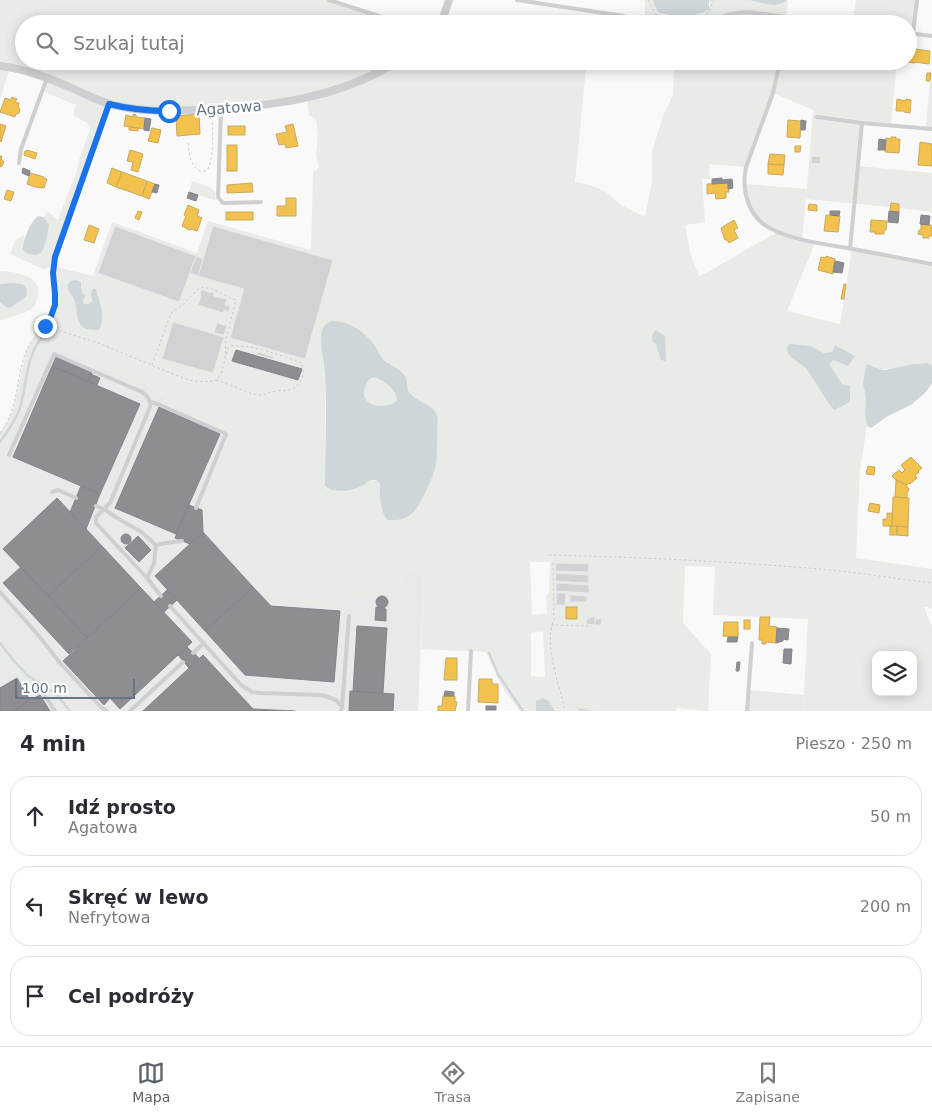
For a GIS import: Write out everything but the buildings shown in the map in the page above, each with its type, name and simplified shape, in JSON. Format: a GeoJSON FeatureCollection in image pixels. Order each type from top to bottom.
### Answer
{"type":"FeatureCollection","features":[{"type":"Feature","properties":{"kind":"street"},"geometry":{"type":"LineString","coordinates":[[444,15],[449,0]]}},
{"type":"Feature","properties":{"kind":"street","name":"Agatowa"},"geometry":{"type":"LineString","coordinates":[[0,66],[15,68]]}},
{"type":"Feature","properties":{"kind":"street","name":"Agatowa"},"geometry":{"type":"LineString","coordinates":[[23,70],[109,104],[147,110],[211,110],[276,104],[312,97],[353,83],[381,70]]}},
{"type":"Feature","properties":{"kind":"lane"},"geometry":{"type":"LineString","coordinates":[[329,0],[376,15]]}},
{"type":"Feature","properties":{"kind":"lane"},"geometry":{"type":"LineString","coordinates":[[517,0],[617,15]]}},
{"type":"Feature","properties":{"kind":"lane"},"geometry":{"type":"LineString","coordinates":[[914,15],[917,0]]}},
{"type":"Feature","properties":{"kind":"lane"},"geometry":{"type":"LineString","coordinates":[[726,15],[740,12],[778,15]]}},
{"type":"Feature","properties":{"kind":"lane"},"geometry":{"type":"LineString","coordinates":[[917,34],[932,36]]}},
{"type":"Feature","properties":{"kind":"lane"},"geometry":{"type":"LineString","coordinates":[[778,70],[773,93],[746,167],[744,182],[746,196],[748,203],[758,218],[770,228],[815,243],[932,264]]}},
{"type":"Feature","properties":{"kind":"lane"},"geometry":{"type":"LineString","coordinates":[[20,163],[22,149],[47,78]]}},
{"type":"Feature","properties":{"kind":"lane"},"geometry":{"type":"LineString","coordinates":[[221,109],[218,197],[223,203],[260,202]]}},
{"type":"Feature","properties":{"kind":"lane"},"geometry":{"type":"LineString","coordinates":[[817,117],[932,129]]}},
{"type":"Feature","properties":{"kind":"lane"},"geometry":{"type":"LineString","coordinates":[[850,249],[862,123]]}},
{"type":"Feature","properties":{"kind":"lane"},"geometry":{"type":"LineString","coordinates":[[9,455],[54,354],[148,396],[150,407],[122,476],[110,503],[96,517],[96,523],[147,578],[161,596]]}},
{"type":"Feature","properties":{"kind":"lane"},"geometry":{"type":"LineString","coordinates":[[150,402],[226,434],[196,508]]}},
{"type":"Feature","properties":{"kind":"lane"},"geometry":{"type":"LineString","coordinates":[[52,492],[58,490],[76,498]]}},
{"type":"Feature","properties":{"kind":"lane"},"geometry":{"type":"LineString","coordinates":[[96,506],[140,531],[156,546]]}},
{"type":"Feature","properties":{"kind":"lane"},"geometry":{"type":"LineString","coordinates":[[156,546],[166,542],[182,541]]}},
{"type":"Feature","properties":{"kind":"lane"},"geometry":{"type":"LineString","coordinates":[[147,578],[154,563],[156,546]]}},
{"type":"Feature","properties":{"kind":"lane"},"geometry":{"type":"LineString","coordinates":[[0,592],[60,663],[107,711]]}},
{"type":"Feature","properties":{"kind":"lane"},"geometry":{"type":"LineString","coordinates":[[170,606],[246,689],[259,693],[322,695],[336,700],[342,709]]}},
{"type":"Feature","properties":{"kind":"lane"},"geometry":{"type":"LineString","coordinates":[[342,709],[349,616]]}},
{"type":"Feature","properties":{"kind":"lane"},"geometry":{"type":"LineString","coordinates":[[193,653],[204,643]]}},
{"type":"Feature","properties":{"kind":"lane"},"geometry":{"type":"LineString","coordinates":[[747,711],[752,643]]}},
{"type":"Feature","properties":{"kind":"lane"},"geometry":{"type":"LineString","coordinates":[[468,711],[471,652]]}},
{"type":"Feature","properties":{"kind":"lane"},"geometry":{"type":"LineString","coordinates":[[130,711],[183,662]]}},
{"type":"Feature","properties":{"kind":"lane"},"geometry":{"type":"LineString","coordinates":[[45,696],[55,711]]}},
{"type":"Feature","properties":{"kind":"path"},"geometry":{"type":"LineString","coordinates":[[648,0],[656,15]]}},
{"type":"Feature","properties":{"kind":"path"},"geometry":{"type":"LineString","coordinates":[[704,15],[711,9],[712,0]]}},
{"type":"Feature","properties":{"kind":"path"},"geometry":{"type":"LineString","coordinates":[[0,433],[8,421],[14,406],[26,351],[32,340],[50,319],[55,305],[53,273],[55,257],[109,104]]}},
{"type":"Feature","properties":{"kind":"path"},"geometry":{"type":"LineString","coordinates":[[188,143],[193,166],[200,171],[206,171],[211,158],[213,128],[211,110]]}},
{"type":"Feature","properties":{"kind":"path"},"geometry":{"type":"LineString","coordinates":[[152,365],[171,313],[202,287],[212,288],[236,300],[226,339],[225,358]]}},
{"type":"Feature","properties":{"kind":"path"},"geometry":{"type":"LineString","coordinates":[[45,326],[98,343],[189,380],[201,382],[217,380],[223,384],[261,396],[275,391],[293,389],[300,384],[304,372],[302,364],[298,362],[242,346],[229,346],[221,374],[217,380]]}},
{"type":"Feature","properties":{"kind":"path"},"geometry":{"type":"LineString","coordinates":[[549,556],[643,557],[731,562],[810,568],[932,583]]}},
{"type":"Feature","properties":{"kind":"path"},"geometry":{"type":"LineString","coordinates":[[553,562],[554,620],[550,644],[565,711]]}},
{"type":"Feature","properties":{"kind":"path"},"geometry":{"type":"LineString","coordinates":[[552,625],[591,626]]}},
{"type":"Feature","properties":{"kind":"shaded area"},"geometry":{"type":"Polygon","coordinates":[[[0,0],[329,0],[376,15],[15,15],[15,69],[10,68],[0,99],[0,0]]]}},
{"type":"Feature","properties":{"kind":"shaded area"},"geometry":{"type":"Polygon","coordinates":[[[645,0],[653,0],[654,4],[691,15],[645,15],[645,0]]]}},
{"type":"Feature","properties":{"kind":"shaded area"},"geometry":{"type":"Polygon","coordinates":[[[653,0],[709,0],[709,9],[696,15],[671,15],[658,12],[653,0]]]}},
{"type":"Feature","properties":{"kind":"shaded area"},"geometry":{"type":"Polygon","coordinates":[[[709,0],[749,0],[779,5],[788,0],[786,15],[698,15],[708,9],[709,0]]]}},
{"type":"Feature","properties":{"kind":"shaded area"},"geometry":{"type":"Polygon","coordinates":[[[749,0],[787,0],[774,5],[749,0]]]}},
{"type":"Feature","properties":{"kind":"shaded area"},"geometry":{"type":"Polygon","coordinates":[[[856,0],[917,0],[915,15],[854,15],[856,0]]]}},
{"type":"Feature","properties":{"kind":"shaded area"},"geometry":{"type":"Polygon","coordinates":[[[17,70],[586,70],[575,182],[590,185],[606,192],[621,205],[645,217],[652,181],[652,152],[663,116],[673,95],[674,70],[896,70],[891,125],[862,123],[858,166],[932,173],[932,212],[899,208],[899,204],[891,203],[890,207],[806,199],[802,239],[815,243],[787,311],[840,324],[852,249],[932,264],[932,366],[921,363],[879,369],[863,384],[866,398],[865,413],[867,426],[860,469],[856,558],[932,569],[932,609],[924,607],[932,625],[932,711],[803,711],[808,619],[713,615],[715,567],[685,566],[683,623],[711,654],[708,711],[677,708],[676,711],[520,711],[500,683],[486,652],[421,649],[424,568],[408,569],[403,583],[391,595],[358,595],[337,606],[272,600],[203,524],[202,510],[222,463],[225,463],[235,440],[230,438],[232,433],[191,416],[190,411],[164,400],[163,394],[152,389],[147,384],[140,381],[139,383],[50,344],[52,338],[49,336],[53,329],[45,326],[53,309],[55,296],[53,266],[43,269],[10,254],[15,241],[23,235],[25,237],[22,248],[30,254],[39,254],[47,222],[44,217],[47,211],[58,220],[90,129],[87,123],[73,115],[76,105],[42,91],[47,78],[17,70]],[[773,93],[746,167],[709,164],[710,179],[702,179],[705,222],[685,225],[691,256],[699,276],[777,232],[763,223],[751,208],[744,184],[807,189],[813,110],[773,93]],[[307,98],[169,111],[109,104],[53,266],[93,276],[112,222],[197,253],[208,221],[311,250],[313,172],[319,167],[316,156],[318,135],[316,119],[309,115],[307,98]],[[324,326],[321,339],[325,377],[325,486],[327,489],[348,490],[369,481],[376,481],[380,483],[380,502],[387,520],[400,519],[411,515],[437,432],[437,415],[431,408],[411,394],[404,376],[384,359],[372,342],[324,326]],[[835,345],[832,352],[824,353],[810,346],[792,358],[806,368],[834,409],[850,402],[838,377],[828,364],[832,360],[848,366],[854,356],[835,345]],[[530,562],[532,615],[547,613],[546,596],[549,593],[550,562],[530,562]],[[543,631],[531,633],[531,676],[545,677],[543,631]]]}},
{"type":"Feature","properties":{"kind":"shaded area"},"geometry":{"type":"Polygon","coordinates":[[[930,81],[932,82],[932,129],[926,128],[930,81]]]}},
{"type":"Feature","properties":{"kind":"shaded area"},"geometry":{"type":"Polygon","coordinates":[[[192,181],[212,188],[216,194],[215,200],[189,192],[192,181]]]}},
{"type":"Feature","properties":{"kind":"shaded area"},"geometry":{"type":"Polygon","coordinates":[[[38,216],[44,217],[49,225],[47,237],[42,252],[31,255],[22,249],[30,227],[38,216]]]}},
{"type":"Feature","properties":{"kind":"shaded area"},"geometry":{"type":"Polygon","coordinates":[[[0,271],[13,272],[32,279],[38,288],[38,295],[33,308],[0,321],[0,302],[10,308],[26,297],[11,283],[0,284],[0,271]]]}},
{"type":"Feature","properties":{"kind":"shaded area"},"geometry":{"type":"Polygon","coordinates":[[[71,281],[81,282],[81,289],[85,295],[84,304],[92,302],[91,293],[93,289],[96,289],[102,315],[99,330],[86,329],[80,324],[75,303],[68,286],[71,281]]]}},
{"type":"Feature","properties":{"kind":"shaded area"},"geometry":{"type":"Polygon","coordinates":[[[0,284],[21,284],[27,290],[26,297],[10,308],[0,302],[0,284]]]}},
{"type":"Feature","properties":{"kind":"shaded area"},"geometry":{"type":"Polygon","coordinates":[[[332,321],[349,324],[364,334],[385,361],[405,375],[410,393],[437,414],[436,466],[420,503],[405,518],[387,520],[380,502],[380,484],[377,480],[370,480],[359,487],[344,491],[333,490],[325,486],[326,388],[321,336],[323,327],[332,321]],[[375,377],[367,382],[364,392],[366,399],[369,403],[379,406],[394,403],[397,400],[394,392],[389,386],[375,377]]]}},
{"type":"Feature","properties":{"kind":"shaded area"},"geometry":{"type":"Polygon","coordinates":[[[45,326],[53,329],[49,336],[52,338],[50,344],[139,383],[140,380],[164,395],[164,400],[191,411],[192,416],[232,433],[235,440],[225,464],[222,463],[202,510],[203,524],[337,606],[358,595],[391,595],[403,583],[408,569],[424,568],[418,711],[0,711],[0,433],[8,421],[14,406],[26,351],[32,340],[45,326]]]}},
{"type":"Feature","properties":{"kind":"shaded area"},"geometry":{"type":"Polygon","coordinates":[[[656,330],[665,336],[666,361],[661,360],[656,344],[652,340],[656,330]]]}},
{"type":"Feature","properties":{"kind":"shaded area"},"geometry":{"type":"Polygon","coordinates":[[[789,344],[810,346],[824,353],[832,352],[835,345],[855,356],[848,366],[833,360],[829,364],[843,385],[850,386],[850,402],[834,410],[806,368],[788,353],[787,348],[789,344]]]}},
{"type":"Feature","properties":{"kind":"shaded area"},"geometry":{"type":"Polygon","coordinates":[[[927,363],[932,366],[932,383],[926,392],[911,405],[888,416],[871,428],[867,426],[865,413],[866,398],[863,384],[867,364],[885,370],[927,363]]]}},
{"type":"Feature","properties":{"kind":"shaded area"},"geometry":{"type":"Polygon","coordinates":[[[375,377],[389,386],[394,392],[397,400],[394,403],[379,406],[373,405],[366,400],[364,393],[366,384],[375,377]]]}},
{"type":"Feature","properties":{"kind":"shaded area"},"geometry":{"type":"Polygon","coordinates":[[[748,690],[804,695],[803,711],[747,711],[748,690]]]}},
{"type":"Feature","properties":{"kind":"shaded area"},"geometry":{"type":"Polygon","coordinates":[[[543,698],[549,701],[555,711],[536,711],[536,701],[543,698]]]}},
{"type":"Feature","properties":{"kind":"waterway"},"geometry":{"type":"LineString","coordinates":[[0,442],[18,413],[31,358],[40,340],[47,332]]}},
{"type":"Feature","properties":{"kind":"waterway"},"geometry":{"type":"LineString","coordinates":[[0,643],[27,675],[56,694],[70,711]]}},
{"type":"Feature","properties":{"kind":"waterway"},"geometry":{"type":"LineString","coordinates":[[489,653],[498,674],[523,711]]}},
{"type":"Feature","properties":{"kind":"route"},"geometry":{"type":"LineString","coordinates":[[45,326],[50,319],[55,305],[53,266],[55,257],[109,104],[128,108],[169,111]]}}]}
